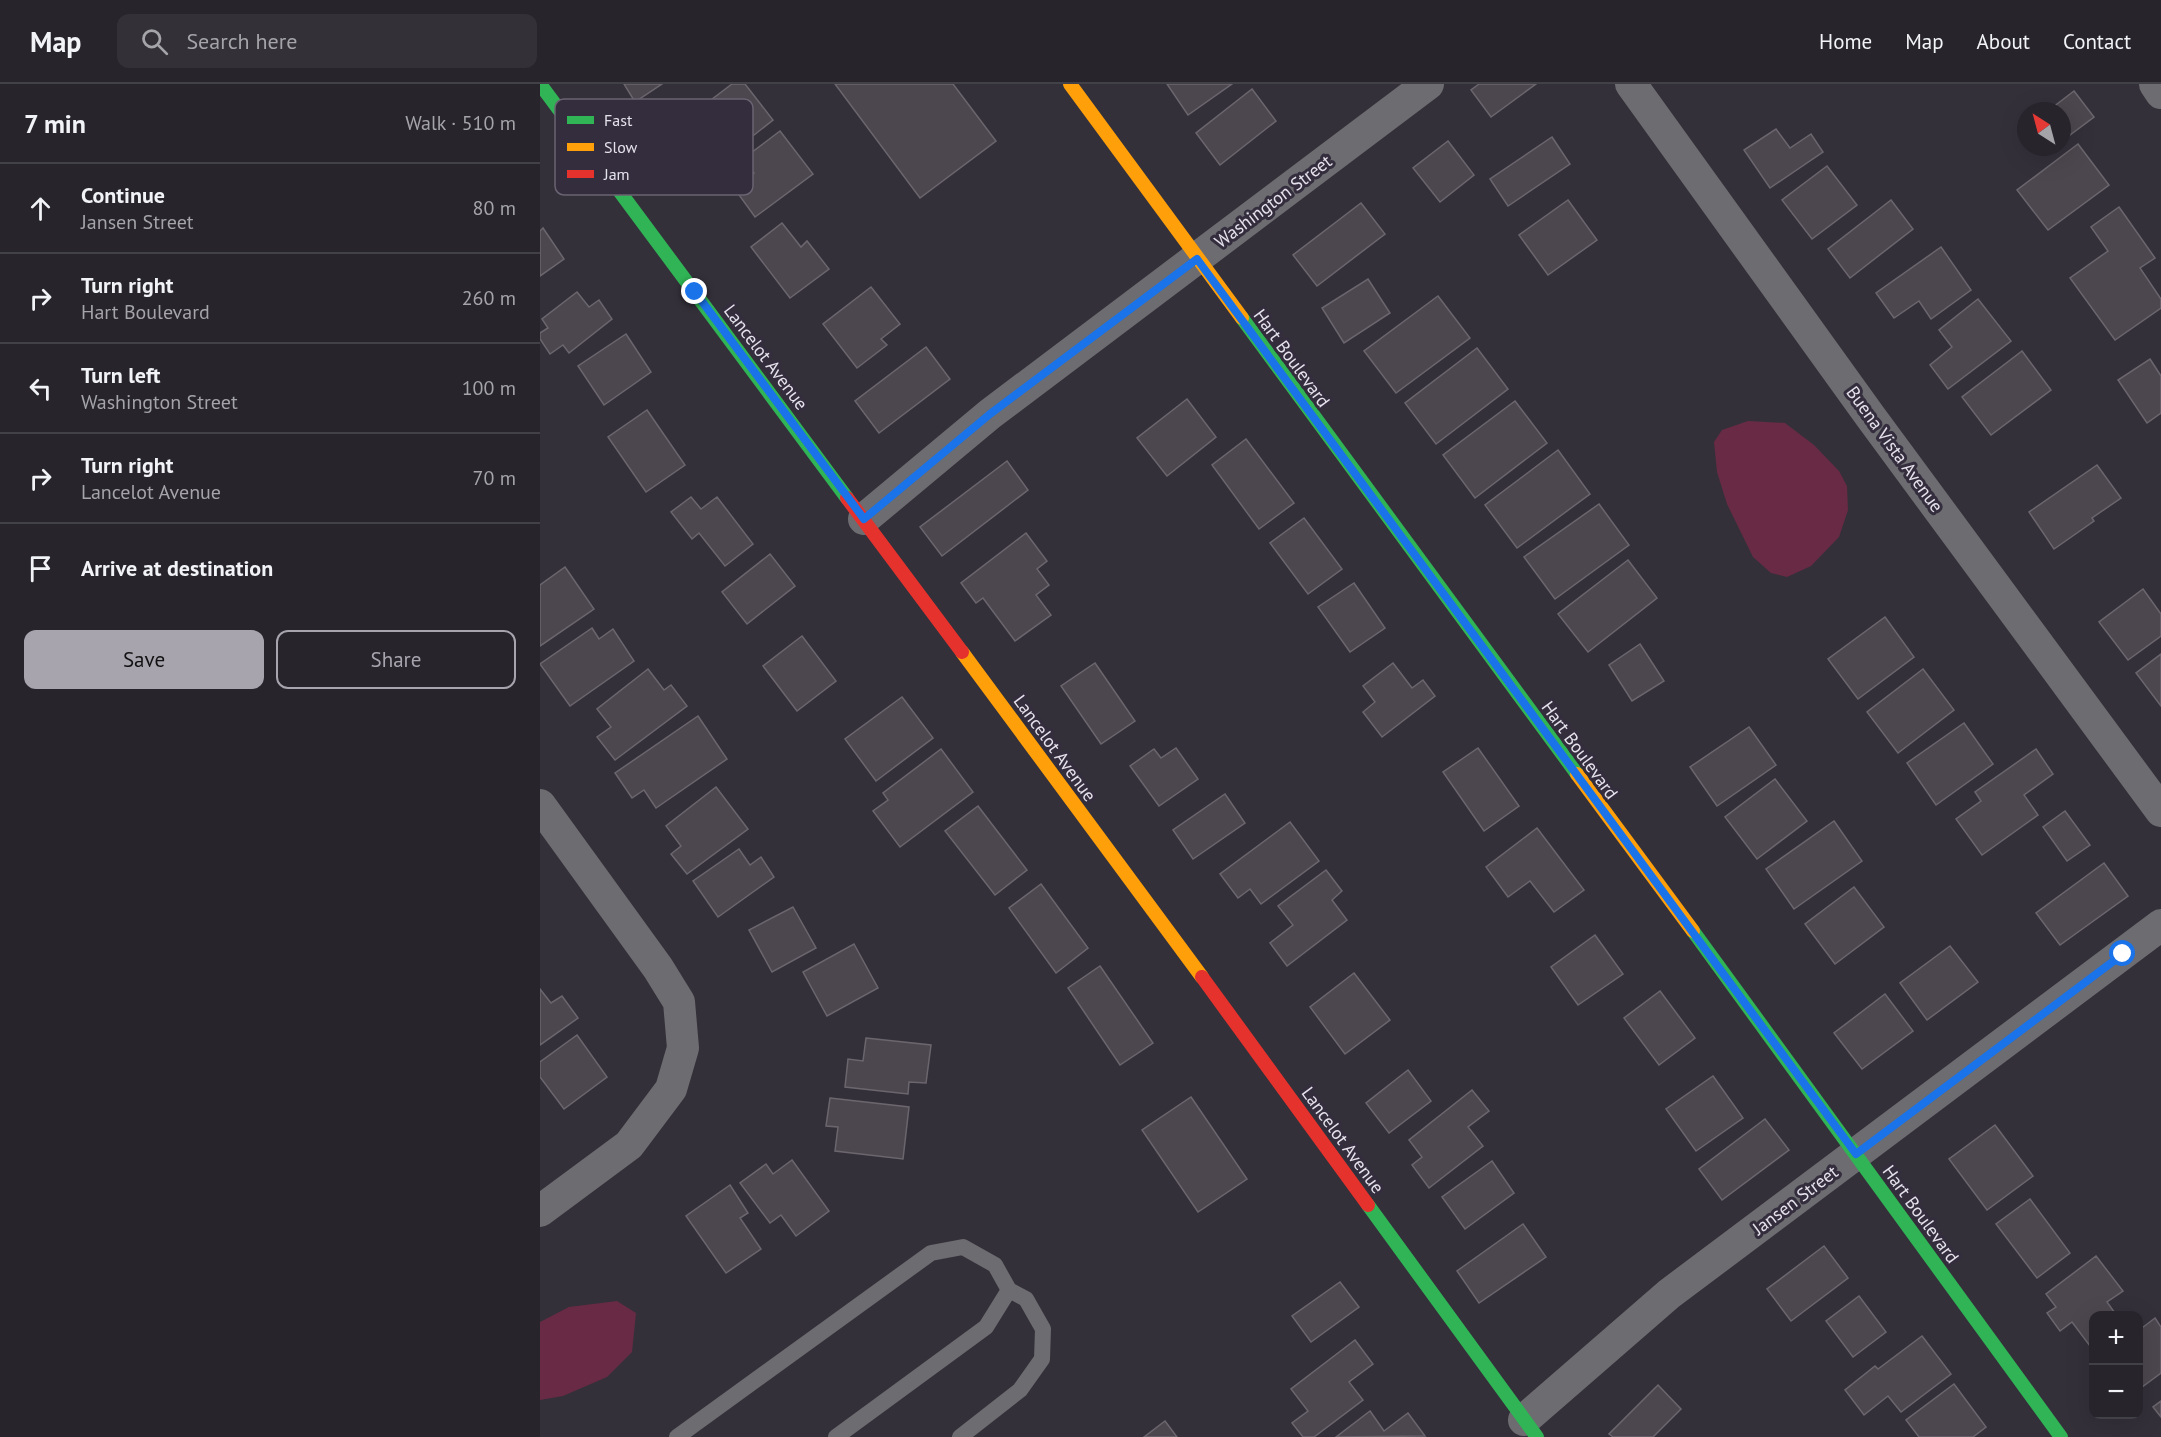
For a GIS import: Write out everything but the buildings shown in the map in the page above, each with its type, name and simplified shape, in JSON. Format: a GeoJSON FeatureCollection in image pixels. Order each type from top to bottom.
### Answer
{"type":"FeatureCollection","features":[{"type":"Feature","properties":{"kind":"street","name":"Lancelot Avenue"},"geometry":{"type":"LineString","coordinates":[[540,84],[555,104]]}},
{"type":"Feature","properties":{"kind":"street","name":"Hart Boulevard"},"geometry":{"type":"LineString","coordinates":[[1070,84],[1856,1154],[2061,1437]]}},
{"type":"Feature","properties":{"kind":"street","name":"Washington Street"},"geometry":{"type":"LineString","coordinates":[[864,519],[990,414],[1428,84]]}},
{"type":"Feature","properties":{"kind":"street","name":"Buena Vista Avenue"},"geometry":{"type":"LineString","coordinates":[[1631,84],[2161,811]]}},
{"type":"Feature","properties":{"kind":"street"},"geometry":{"type":"LineString","coordinates":[[2155,84],[2161,93]]}},
{"type":"Feature","properties":{"kind":"street","name":"Lancelot Avenue"},"geometry":{"type":"LineString","coordinates":[[623,195],[1178,945],[1530,1428]]}},
{"type":"Feature","properties":{"kind":"street"},"geometry":{"type":"LineString","coordinates":[[540,805],[658,968],[679,1002],[683,1048],[671,1089],[629,1144],[540,1211]]}},
{"type":"Feature","properties":{"kind":"street","name":"Jansen Street"},"geometry":{"type":"LineString","coordinates":[[1530,1428],[1669,1294],[2161,925]]}},
{"type":"Feature","properties":{"kind":"lane"},"geometry":{"type":"LineString","coordinates":[[677,1437],[931,1254],[963,1247],[995,1265],[1009,1290],[1026,1299],[1043,1329],[1042,1359],[1020,1390],[960,1437]]}},
{"type":"Feature","properties":{"kind":"lane"},"geometry":{"type":"LineString","coordinates":[[836,1437],[986,1327],[1009,1290]]}},
{"type":"Feature","properties":{"kind":"shaded area"},"geometry":{"type":"Polygon","coordinates":[[[1748,421],[1785,423],[1814,445],[1839,471],[1847,486],[1848,510],[1839,537],[1811,566],[1787,577],[1771,573],[1753,557],[1727,504],[1717,472],[1714,442],[1722,430],[1748,421]]]}},
{"type":"Feature","properties":{"kind":"shaded area"},"geometry":{"type":"Polygon","coordinates":[[[617,1301],[636,1313],[632,1352],[607,1377],[563,1396],[540,1400],[540,1322],[569,1307],[617,1301]]]}},
{"type":"Feature","properties":{"kind":"traffic: fast"},"geometry":{"type":"LineString","coordinates":[[540,84],[555,104]]}},
{"type":"Feature","properties":{"kind":"traffic: fast"},"geometry":{"type":"LineString","coordinates":[[622,195],[847,498]]}},
{"type":"Feature","properties":{"kind":"traffic: fast"},"geometry":{"type":"LineString","coordinates":[[1242,318],[1577,774]]}},
{"type":"Feature","properties":{"kind":"traffic: fast"},"geometry":{"type":"LineString","coordinates":[[1693,931],[2061,1437]]}},
{"type":"Feature","properties":{"kind":"traffic: fast"},"geometry":{"type":"LineString","coordinates":[[1368,1205],[1537,1437]]}},
{"type":"Feature","properties":{"kind":"traffic: slow"},"geometry":{"type":"LineString","coordinates":[[1070,84],[1242,318]]}},
{"type":"Feature","properties":{"kind":"traffic: slow"},"geometry":{"type":"LineString","coordinates":[[962,652],[1202,977]]}},
{"type":"Feature","properties":{"kind":"traffic: slow"},"geometry":{"type":"LineString","coordinates":[[1577,774],[1693,931]]}},
{"type":"Feature","properties":{"kind":"traffic: jam"},"geometry":{"type":"LineString","coordinates":[[847,498],[962,652]]}},
{"type":"Feature","properties":{"kind":"traffic: jam"},"geometry":{"type":"LineString","coordinates":[[1202,977],[1368,1205]]}},
{"type":"Feature","properties":{"kind":"route"},"geometry":{"type":"LineString","coordinates":[[695,292],[864,519],[990,414],[1197,259],[1856,1154],[2123,954]]}}]}
